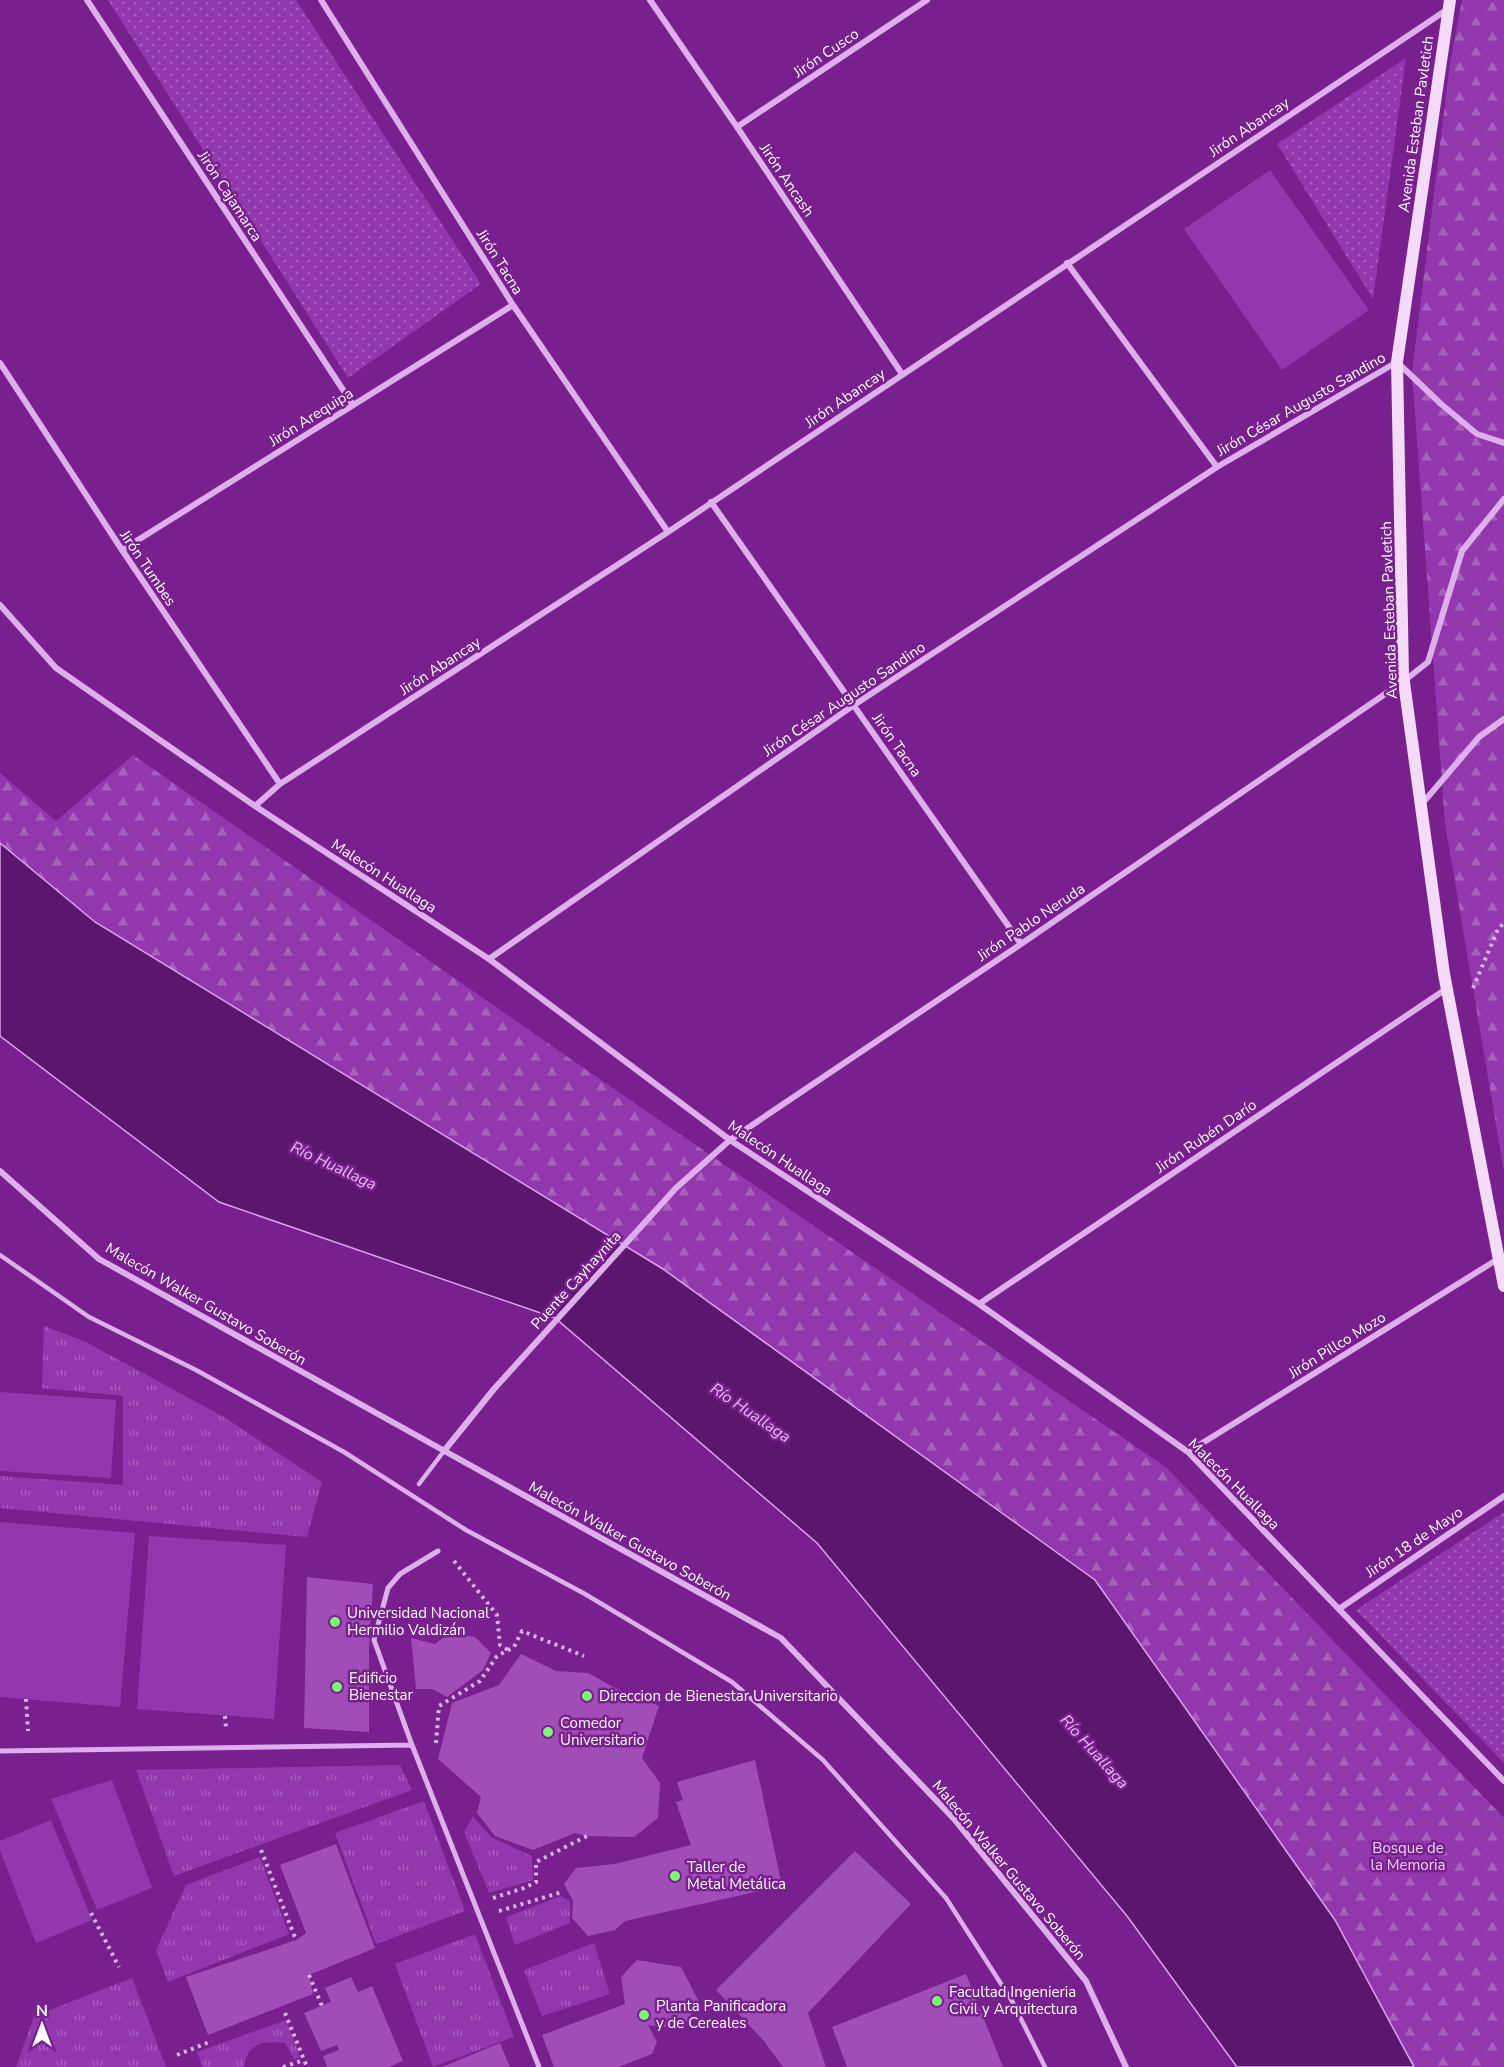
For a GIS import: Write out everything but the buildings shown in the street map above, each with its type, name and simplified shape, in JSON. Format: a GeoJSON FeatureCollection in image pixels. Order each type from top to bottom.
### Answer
{"type":"FeatureCollection","features":[{"type":"Feature","properties":{"kind":"main road","name":"Avenida Esteban Pavletich"},"geometry":{"type":"LineString","coordinates":[[1449,4],[1397,362],[1404,681],[1446,988],[1504,1286]]}},
{"type":"Feature","properties":{"kind":"street","name":"Jirón Cajamarca"},"geometry":{"type":"LineString","coordinates":[[87,0],[353,405]]}},
{"type":"Feature","properties":{"kind":"street","name":"Jirón Tacna"},"geometry":{"type":"LineString","coordinates":[[321,0],[513,305],[668,532]]}},
{"type":"Feature","properties":{"kind":"street","name":"Jirón Ancash"},"geometry":{"type":"LineString","coordinates":[[650,0],[902,374]]}},
{"type":"Feature","properties":{"kind":"street","name":"Jirón Cusco"},"geometry":{"type":"LineString","coordinates":[[737,127],[927,0]]}},
{"type":"Feature","properties":{"kind":"street","name":"Jirón Abancay"},"geometry":{"type":"LineString","coordinates":[[255,806],[280,784],[668,532],[1449,4]]}},
{"type":"Feature","properties":{"kind":"street","name":"Jirón César Augusto Sandino"},"geometry":{"type":"LineString","coordinates":[[1067,263],[1218,467]]}},
{"type":"Feature","properties":{"kind":"street","name":"Jirón Arequipa"},"geometry":{"type":"LineString","coordinates":[[122,550],[513,305]]}},
{"type":"Feature","properties":{"kind":"street","name":"Jirón César Augusto Sandino"},"geometry":{"type":"LineString","coordinates":[[489,959],[854,705],[1218,467],[1397,362]]}},
{"type":"Feature","properties":{"kind":"street"},"geometry":{"type":"LineString","coordinates":[[1397,362],[1477,434],[1504,443]]}},
{"type":"Feature","properties":{"kind":"street","name":"Jirón Tumbes"},"geometry":{"type":"LineString","coordinates":[[0,363],[122,550],[280,784]]}},
{"type":"Feature","properties":{"kind":"street","name":"Jirón Pablo Neruda"},"geometry":{"type":"LineString","coordinates":[[676,1188],[730,1140],[1021,944],[1404,681],[1428,662],[1462,551],[1504,499]]}},
{"type":"Feature","properties":{"kind":"street","name":"Jirón Tacna"},"geometry":{"type":"LineString","coordinates":[[711,502],[1021,944]]}},
{"type":"Feature","properties":{"kind":"street","name":"Malecón Huallaga"},"geometry":{"type":"LineString","coordinates":[[0,605],[56,668],[255,806],[489,959],[730,1140],[979,1304],[1188,1452],[1504,1781]]}},
{"type":"Feature","properties":{"kind":"street"},"geometry":{"type":"LineString","coordinates":[[1421,806],[1479,738],[1504,719]]}},
{"type":"Feature","properties":{"kind":"street","name":"Jirón Rubén Darío"},"geometry":{"type":"LineString","coordinates":[[979,1304],[1446,988]]}},
{"type":"Feature","properties":{"kind":"street","name":"Malecón Walker Gustavo Soberón"},"geometry":{"type":"LineString","coordinates":[[0,1171],[99,1258],[781,1638],[954,1820],[1086,1981],[1126,2067]]}},
{"type":"Feature","properties":{"kind":"street","name":"Puente Cayhaynita"},"geometry":{"type":"LineString","coordinates":[[444,1451],[494,1389],[676,1188]]}},
{"type":"Feature","properties":{"kind":"street","name":"Jirón Pillco Mozo"},"geometry":{"type":"LineString","coordinates":[[1188,1452],[1498,1258]]}},
{"type":"Feature","properties":{"kind":"street","name":"Jirón 18 de Mayo"},"geometry":{"type":"LineString","coordinates":[[1339,1609],[1504,1496]]}},
{"type":"Feature","properties":{"kind":"street"},"geometry":{"type":"LineString","coordinates":[[438,1551],[400,1574],[388,1588],[374,1640],[412,1745],[539,2067]]}},
{"type":"Feature","properties":{"kind":"street"},"geometry":{"type":"LineString","coordinates":[[0,1750],[412,1745]]}},
{"type":"Feature","properties":{"kind":"lane"},"geometry":{"type":"LineString","coordinates":[[0,1255],[89,1317],[196,1370],[344,1452],[466,1530],[585,1594],[732,1682],[823,1760],[946,1898],[1012,2001],[1045,2067]]}},
{"type":"Feature","properties":{"kind":"lane"},"geometry":{"type":"LineString","coordinates":[[419,1484],[444,1451]]}},
{"type":"Feature","properties":{"kind":"path"},"geometry":{"type":"LineString","coordinates":[[1472,990],[1498,929],[1504,923]]}},
{"type":"Feature","properties":{"kind":"path"},"geometry":{"type":"LineString","coordinates":[[438,1551],[457,1563],[497,1615],[500,1645],[508,1650]]}},
{"type":"Feature","properties":{"kind":"path"},"geometry":{"type":"LineString","coordinates":[[423,1773],[434,1760],[439,1706],[480,1681],[497,1656],[514,1647],[522,1631],[584,1656]]}},
{"type":"Feature","properties":{"kind":"path"},"geometry":{"type":"LineString","coordinates":[[26,1699],[30,1750]]}},
{"type":"Feature","properties":{"kind":"path"},"geometry":{"type":"LineString","coordinates":[[475,1904],[536,1882],[536,1862],[587,1836]]}},
{"type":"Feature","properties":{"kind":"path"},"geometry":{"type":"LineString","coordinates":[[261,1850],[296,1940]]}},
{"type":"Feature","properties":{"kind":"path"},"geometry":{"type":"LineString","coordinates":[[480,1917],[561,1892]]}},
{"type":"Feature","properties":{"kind":"path"},"geometry":{"type":"LineString","coordinates":[[91,1913],[119,1967]]}},
{"type":"Feature","properties":{"kind":"path"},"geometry":{"type":"LineString","coordinates":[[309,1974],[322,2006]]}},
{"type":"Feature","properties":{"kind":"path"},"geometry":{"type":"LineString","coordinates":[[285,2013],[307,2067]]}},
{"type":"Feature","properties":{"kind":"path"},"geometry":{"type":"LineString","coordinates":[[177,2055],[212,2041]]}},
{"type":"Feature","properties":{"kind":"path"},"geometry":{"type":"LineString","coordinates":[[283,2067],[304,2060]]}},
{"type":"Feature","properties":{"kind":"green space"},"geometry":{"type":"Polygon","coordinates":[[[108,0],[296,0],[481,284],[348,378],[108,0]]]}},
{"type":"Feature","properties":{"kind":"green space"},"geometry":{"type":"Polygon","coordinates":[[[1462,0],[1504,0],[1504,1172],[1445,823],[1412,372],[1450,63],[1462,0]]]}},
{"type":"Feature","properties":{"kind":"green space"},"geometry":{"type":"Polygon","coordinates":[[[1406,58],[1373,299],[1277,144],[1406,58]]]}},
{"type":"Feature","properties":{"kind":"green space"},"geometry":{"type":"Polygon","coordinates":[[[1270,170],[1369,310],[1282,370],[1184,229],[1270,170]]]}},
{"type":"Feature","properties":{"kind":"green space","name":"Bosque de la Memoria"},"geometry":{"type":"Polygon","coordinates":[[[133,755],[601,1080],[1167,1468],[1504,1818],[1504,2067],[1414,2067],[1335,1920],[1095,1580],[663,1269],[95,922],[0,843],[0,773],[56,821],[133,755]]]}},
{"type":"Feature","properties":{"kind":"green space"},"geometry":{"type":"Polygon","coordinates":[[[44,1326],[84,1341],[224,1417],[322,1482],[307,1537],[0,1508],[0,1476],[123,1485],[123,1396],[42,1388],[44,1326]]]}},
{"type":"Feature","properties":{"kind":"green space"},"geometry":{"type":"Polygon","coordinates":[[[0,1392],[116,1400],[111,1478],[0,1471],[0,1392]]]}},
{"type":"Feature","properties":{"kind":"green space"},"geometry":{"type":"Polygon","coordinates":[[[1504,1512],[1504,1763],[1356,1610],[1504,1512]]]}},
{"type":"Feature","properties":{"kind":"green space"},"geometry":{"type":"Polygon","coordinates":[[[0,1522],[135,1533],[120,1707],[0,1697],[0,1522]]]}},
{"type":"Feature","properties":{"kind":"green space"},"geometry":{"type":"Polygon","coordinates":[[[149,1536],[286,1545],[274,1719],[137,1709],[149,1536]]]}},
{"type":"Feature","properties":{"kind":"green space"},"geometry":{"type":"Polygon","coordinates":[[[400,1765],[412,1790],[174,1876],[136,1770],[400,1765]]]}},
{"type":"Feature","properties":{"kind":"green space"},"geometry":{"type":"Polygon","coordinates":[[[112,1780],[152,1888],[97,1910],[51,1799],[112,1780]]]}},
{"type":"Feature","properties":{"kind":"green space"},"geometry":{"type":"Polygon","coordinates":[[[424,1801],[465,1911],[376,1944],[335,1833],[424,1801]]]}},
{"type":"Feature","properties":{"kind":"green space"},"geometry":{"type":"Polygon","coordinates":[[[473,1816],[491,1837],[532,1856],[533,1880],[489,1893],[464,1832],[473,1816]]]}},
{"type":"Feature","properties":{"kind":"green space"},"geometry":{"type":"Polygon","coordinates":[[[51,1820],[92,1920],[36,1943],[0,1851],[0,1841],[51,1820]]]}},
{"type":"Feature","properties":{"kind":"green space"},"geometry":{"type":"Polygon","coordinates":[[[260,1857],[289,1934],[168,1982],[156,1950],[186,1885],[260,1857]]]}},
{"type":"Feature","properties":{"kind":"green space"},"geometry":{"type":"Polygon","coordinates":[[[561,1896],[570,1901],[570,1923],[515,1945],[506,1917],[561,1896]]]}},
{"type":"Feature","properties":{"kind":"green space"},"geometry":{"type":"Polygon","coordinates":[[[475,1934],[514,2037],[433,2067],[395,1964],[475,1934]]]}},
{"type":"Feature","properties":{"kind":"green space"},"geometry":{"type":"Polygon","coordinates":[[[594,1943],[610,1994],[542,2016],[524,1970],[594,1943]]]}},
{"type":"Feature","properties":{"kind":"green space"},"geometry":{"type":"Polygon","coordinates":[[[132,1978],[166,2067],[16,2067],[34,2016],[132,1978]]]}},
{"type":"Feature","properties":{"kind":"green space"},"geometry":{"type":"Polygon","coordinates":[[[286,2020],[300,2057],[294,2059],[285,2043],[270,2042],[253,2048],[249,2052],[244,2067],[203,2067],[197,2052],[286,2020]]]}},
{"type":"Feature","properties":{"kind":"water","name":"Río Huallaga"},"geometry":{"type":"Polygon","coordinates":[[[0,843],[95,922],[663,1269],[1095,1580],[1335,1920],[1414,2067],[1237,2067],[1127,1916],[817,1543],[555,1318],[219,1202],[0,1036],[0,843]]]}},
{"type":"Feature","properties":{"kind":"place","name":"Universidad Nacional Hermilio Valdizán"},"geometry":{"type":"Point","coordinates":[335,1622]}},
{"type":"Feature","properties":{"kind":"place","name":"Edificio Bienestar"},"geometry":{"type":"Point","coordinates":[337,1687]}},
{"type":"Feature","properties":{"kind":"place","name":"Direccion de Bienestar Universitario"},"geometry":{"type":"Point","coordinates":[587,1696]}},
{"type":"Feature","properties":{"kind":"place","name":"Comedor Universitario"},"geometry":{"type":"Point","coordinates":[548,1732]}},
{"type":"Feature","properties":{"kind":"place","name":"Taller de Metal Metálica"},"geometry":{"type":"Point","coordinates":[675,1876]}},
{"type":"Feature","properties":{"kind":"place","name":"Facultad Ingenieria Civil y Arquitectura"},"geometry":{"type":"Point","coordinates":[937,2001]}},
{"type":"Feature","properties":{"kind":"place","name":"Planta Panificadora y de Cereales"},"geometry":{"type":"Point","coordinates":[644,2015]}}]}
